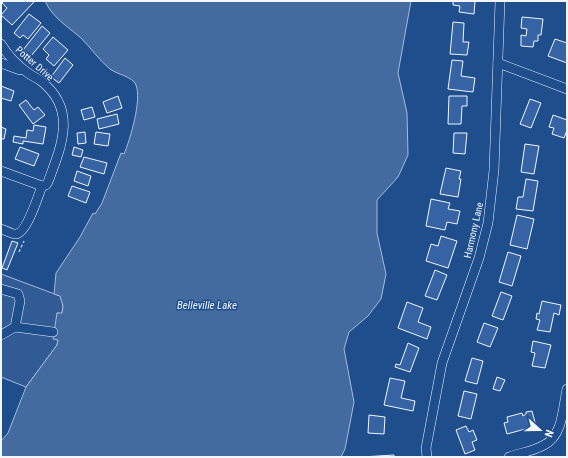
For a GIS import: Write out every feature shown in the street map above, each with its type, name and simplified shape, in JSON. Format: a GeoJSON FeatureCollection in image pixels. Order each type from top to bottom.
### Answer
{"type":"FeatureCollection","features":[{"type":"Feature","properties":{"kind":"street","name":"Harmony Lane"},"geometry":{"type":"LineString","coordinates":[[427,457],[426,448],[442,363],[479,258],[488,223],[494,170],[500,1]]}},
{"type":"Feature","properties":{"kind":"street","name":"Potter Drive"},"geometry":{"type":"LineString","coordinates":[[1,44],[16,63],[51,91],[59,106],[63,119],[63,134],[60,148],[48,182],[46,185],[42,186],[27,224],[22,232],[16,234],[1,229]]}},
{"type":"Feature","properties":{"kind":"street"},"geometry":{"type":"LineString","coordinates":[[1,63],[27,73]]}},
{"type":"Feature","properties":{"kind":"street"},"geometry":{"type":"LineString","coordinates":[[498,63],[567,89]]}},
{"type":"Feature","properties":{"kind":"street"},"geometry":{"type":"LineString","coordinates":[[1,171],[42,186]]}},
{"type":"Feature","properties":{"kind":"street"},"geometry":{"type":"LineString","coordinates":[[1,288],[18,294],[20,301],[15,327]]}},
{"type":"Feature","properties":{"kind":"street"},"geometry":{"type":"LineString","coordinates":[[1,336],[15,327],[53,332]]}},
{"type":"Feature","properties":{"kind":"street"},"geometry":{"type":"LineString","coordinates":[[508,457],[544,446],[553,439],[560,427],[567,389]]}},
{"type":"Feature","properties":{"kind":"path"},"geometry":{"type":"LineString","coordinates":[[19,252],[24,241]]}},
{"type":"Feature","properties":{"kind":"shaded area"},"geometry":{"type":"Polygon","coordinates":[[[1,274],[60,296],[63,304],[62,314],[57,313],[57,345],[26,387],[1,377],[1,274]]]}},
{"type":"Feature","properties":{"kind":"water","name":"Belleville Lake"},"geometry":{"type":"Polygon","coordinates":[[[45,1],[411,1],[398,73],[407,113],[408,155],[398,177],[377,200],[377,233],[386,274],[381,299],[368,316],[349,332],[344,349],[354,402],[345,449],[341,457],[1,457],[1,441],[8,433],[26,387],[57,345],[58,340],[53,339],[57,313],[62,313],[63,306],[60,296],[54,294],[56,273],[80,237],[93,213],[95,214],[102,203],[121,153],[124,154],[132,130],[138,100],[136,85],[134,82],[110,69],[81,38],[56,17],[45,1]]]}},
{"type":"Feature","properties":{"kind":"building"},"geometry":{"type":"Polygon","coordinates":[[[4,1],[34,2],[12,25],[1,15],[7,8],[2,3],[4,1]]]}},
{"type":"Feature","properties":{"kind":"building"},"geometry":{"type":"Polygon","coordinates":[[[453,1],[475,1],[474,14],[459,12],[460,6],[453,5],[453,1]]]}},
{"type":"Feature","properties":{"kind":"building"},"geometry":{"type":"Polygon","coordinates":[[[29,14],[41,23],[28,39],[23,35],[20,38],[14,33],[29,14]]]}},
{"type":"Feature","properties":{"kind":"building"},"geometry":{"type":"Polygon","coordinates":[[[522,17],[543,19],[541,35],[538,35],[538,41],[534,41],[533,47],[521,46],[521,35],[526,36],[527,29],[521,28],[522,17]]]}},
{"type":"Feature","properties":{"kind":"building"},"geometry":{"type":"Polygon","coordinates":[[[453,22],[464,23],[463,42],[469,42],[467,55],[450,54],[453,22]]]}},
{"type":"Feature","properties":{"kind":"building"},"geometry":{"type":"Polygon","coordinates":[[[42,26],[50,33],[31,56],[23,50],[42,26]]]}},
{"type":"Feature","properties":{"kind":"building"},"geometry":{"type":"Polygon","coordinates":[[[53,37],[68,50],[54,66],[46,59],[49,55],[43,49],[53,37]]]}},
{"type":"Feature","properties":{"kind":"building"},"geometry":{"type":"Polygon","coordinates":[[[555,39],[567,43],[567,63],[548,56],[555,39]]]}},
{"type":"Feature","properties":{"kind":"building"},"geometry":{"type":"Polygon","coordinates":[[[65,58],[73,65],[59,83],[51,77],[65,58]]]}},
{"type":"Feature","properties":{"kind":"building"},"geometry":{"type":"Polygon","coordinates":[[[452,60],[463,61],[461,76],[475,78],[473,92],[448,89],[452,60]]]}},
{"type":"Feature","properties":{"kind":"building"},"geometry":{"type":"Polygon","coordinates":[[[1,86],[14,91],[11,101],[1,98],[1,86]]]}},
{"type":"Feature","properties":{"kind":"building"},"geometry":{"type":"Polygon","coordinates":[[[118,96],[122,108],[107,113],[103,102],[118,96]]]}},
{"type":"Feature","properties":{"kind":"building"},"geometry":{"type":"Polygon","coordinates":[[[449,96],[467,96],[467,106],[462,106],[461,124],[448,124],[449,96]]]}},
{"type":"Feature","properties":{"kind":"building"},"geometry":{"type":"Polygon","coordinates":[[[530,99],[541,103],[531,128],[520,124],[530,99]]]}},
{"type":"Feature","properties":{"kind":"building"},"geometry":{"type":"Polygon","coordinates":[[[26,100],[34,110],[38,107],[45,115],[33,124],[19,105],[26,100]]]}},
{"type":"Feature","properties":{"kind":"building"},"geometry":{"type":"Polygon","coordinates":[[[92,107],[95,117],[84,120],[81,110],[92,107]]]}},
{"type":"Feature","properties":{"kind":"building"},"geometry":{"type":"Polygon","coordinates":[[[117,114],[119,124],[99,129],[97,119],[117,114]]]}},
{"type":"Feature","properties":{"kind":"building"},"geometry":{"type":"Polygon","coordinates":[[[553,115],[567,120],[567,130],[564,138],[552,134],[554,128],[549,127],[553,115]]]}},
{"type":"Feature","properties":{"kind":"building"},"geometry":{"type":"Polygon","coordinates":[[[34,125],[46,127],[43,144],[23,141],[23,144],[13,142],[14,136],[26,138],[27,130],[33,131],[34,125]]]}},
{"type":"Feature","properties":{"kind":"building"},"geometry":{"type":"Polygon","coordinates":[[[1,127],[6,129],[4,139],[1,139],[1,127]]]}},
{"type":"Feature","properties":{"kind":"building"},"geometry":{"type":"Polygon","coordinates":[[[85,132],[86,143],[78,144],[77,133],[85,132]]]}},
{"type":"Feature","properties":{"kind":"building"},"geometry":{"type":"Polygon","coordinates":[[[96,132],[110,134],[108,146],[94,144],[96,132]]]}},
{"type":"Feature","properties":{"kind":"building"},"geometry":{"type":"Polygon","coordinates":[[[454,133],[467,133],[465,154],[453,153],[454,133]]]}},
{"type":"Feature","properties":{"kind":"building"},"geometry":{"type":"Polygon","coordinates":[[[525,144],[539,146],[534,174],[521,172],[525,144]]]}},
{"type":"Feature","properties":{"kind":"building"},"geometry":{"type":"Polygon","coordinates":[[[20,147],[39,154],[34,166],[15,159],[20,147]]]}},
{"type":"Feature","properties":{"kind":"building"},"geometry":{"type":"Polygon","coordinates":[[[74,147],[83,150],[81,157],[72,155],[74,147]]]}},
{"type":"Feature","properties":{"kind":"building"},"geometry":{"type":"Polygon","coordinates":[[[84,157],[107,163],[104,174],[80,167],[84,157]]]}},
{"type":"Feature","properties":{"kind":"building"},"geometry":{"type":"Polygon","coordinates":[[[446,168],[461,171],[458,197],[440,194],[446,168]]]}},
{"type":"Feature","properties":{"kind":"building"},"geometry":{"type":"Polygon","coordinates":[[[77,171],[91,176],[88,186],[74,181],[77,171]]]}},
{"type":"Feature","properties":{"kind":"building"},"geometry":{"type":"Polygon","coordinates":[[[526,179],[538,181],[533,211],[516,209],[518,197],[523,197],[526,179]]]}},
{"type":"Feature","properties":{"kind":"building"},"geometry":{"type":"Polygon","coordinates":[[[72,186],[90,192],[86,203],[68,196],[72,186]]]}},
{"type":"Feature","properties":{"kind":"building"},"geometry":{"type":"Polygon","coordinates":[[[431,199],[450,203],[448,209],[460,211],[457,224],[447,222],[445,230],[426,226],[431,199]]]}},
{"type":"Feature","properties":{"kind":"building"},"geometry":{"type":"Polygon","coordinates":[[[517,215],[534,219],[527,249],[510,245],[517,215]]]}},
{"type":"Feature","properties":{"kind":"building"},"geometry":{"type":"Polygon","coordinates":[[[441,236],[457,241],[448,268],[426,261],[431,244],[438,246],[441,236]]]}},
{"type":"Feature","properties":{"kind":"building"},"geometry":{"type":"Polygon","coordinates":[[[12,241],[18,243],[7,270],[2,268],[12,241]]]}},
{"type":"Feature","properties":{"kind":"building"},"geometry":{"type":"Polygon","coordinates":[[[508,252],[521,256],[512,286],[499,282],[508,252]]]}},
{"type":"Feature","properties":{"kind":"building"},"geometry":{"type":"Polygon","coordinates":[[[435,270],[447,275],[437,300],[425,296],[435,270]]]}},
{"type":"Feature","properties":{"kind":"building"},"geometry":{"type":"Polygon","coordinates":[[[501,292],[512,296],[503,320],[492,316],[501,292]]]}},
{"type":"Feature","properties":{"kind":"building"},"geometry":{"type":"Polygon","coordinates":[[[542,301],[561,305],[559,315],[554,313],[550,332],[537,330],[540,320],[536,319],[537,313],[539,314],[542,301]]]}},
{"type":"Feature","properties":{"kind":"building"},"geometry":{"type":"Polygon","coordinates":[[[407,302],[423,308],[418,322],[431,327],[427,339],[398,328],[407,302]]]}},
{"type":"Feature","properties":{"kind":"building"},"geometry":{"type":"Polygon","coordinates":[[[484,323],[498,328],[490,347],[477,342],[484,323]]]}},
{"type":"Feature","properties":{"kind":"building"},"geometry":{"type":"Polygon","coordinates":[[[533,341],[551,345],[545,368],[532,366],[535,353],[531,352],[533,341]]]}},
{"type":"Feature","properties":{"kind":"building"},"geometry":{"type":"Polygon","coordinates":[[[408,343],[419,348],[410,372],[395,367],[396,364],[400,365],[408,343]]]}},
{"type":"Feature","properties":{"kind":"building"},"geometry":{"type":"Polygon","coordinates":[[[472,358],[483,361],[477,384],[465,381],[472,358]]]}},
{"type":"Feature","properties":{"kind":"building"},"geometry":{"type":"Polygon","coordinates":[[[497,377],[505,380],[500,391],[493,389],[497,377]]]}},
{"type":"Feature","properties":{"kind":"building"},"geometry":{"type":"Polygon","coordinates":[[[390,378],[405,381],[401,398],[415,401],[413,411],[384,405],[390,378]]]}},
{"type":"Feature","properties":{"kind":"building"},"geometry":{"type":"Polygon","coordinates":[[[464,391],[477,394],[471,419],[458,416],[464,391]]]}},
{"type":"Feature","properties":{"kind":"building"},"geometry":{"type":"Polygon","coordinates":[[[532,411],[536,426],[507,434],[504,423],[508,422],[507,417],[522,413],[523,416],[526,412],[532,411]]]}},
{"type":"Feature","properties":{"kind":"building"},"geometry":{"type":"Polygon","coordinates":[[[369,415],[385,417],[384,434],[368,433],[369,415]]]}},
{"type":"Feature","properties":{"kind":"building"},"geometry":{"type":"Polygon","coordinates":[[[466,426],[469,432],[473,430],[477,440],[472,442],[475,450],[465,454],[456,430],[466,426]]]}},
{"type":"Feature","properties":{"kind":"building"},"geometry":{"type":"Polygon","coordinates":[[[394,455],[394,457],[362,457],[394,455]]]}}]}
